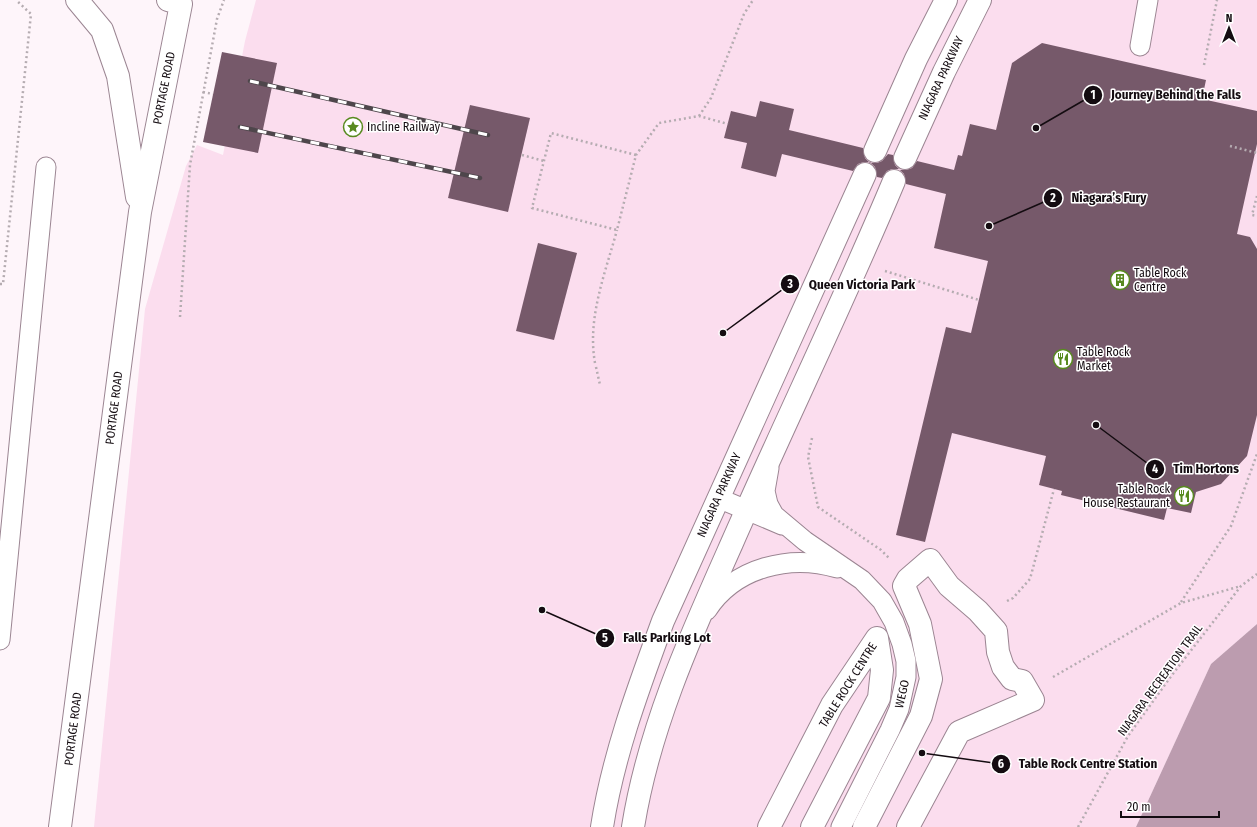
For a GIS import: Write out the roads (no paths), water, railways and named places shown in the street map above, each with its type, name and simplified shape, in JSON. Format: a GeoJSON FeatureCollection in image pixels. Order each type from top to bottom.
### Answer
{"type":"FeatureCollection","features":[{"type":"Feature","properties":{"kind":"main road"},"geometry":{"type":"LineString","coordinates":[[77,0],[102,30],[118,76],[140,212]]}},
{"type":"Feature","properties":{"kind":"main road"},"geometry":{"type":"LineString","coordinates":[[875,150],[916,59],[946,0]]}},
{"type":"Feature","properties":{"kind":"main road","name":"NIAGARA PARKWAY"},"geometry":{"type":"LineString","coordinates":[[905,158],[944,72],[980,0]]}},
{"type":"Feature","properties":{"kind":"main road","name":"PORTAGE ROAD"},"geometry":{"type":"LineString","coordinates":[[60,827],[140,212],[177,1]]}},
{"type":"Feature","properties":{"kind":"main road","name":"NIAGARA PARKWAY"},"geometry":{"type":"LineString","coordinates":[[602,827],[612,775],[639,685],[663,621],[865,174]]}},
{"type":"Feature","properties":{"kind":"main road"},"geometry":{"type":"LineString","coordinates":[[633,827],[642,782],[659,721],[692,633],[894,181]]}},
{"type":"Feature","properties":{"kind":"main road"},"geometry":{"type":"LineString","coordinates":[[864,827],[921,716],[931,679],[920,624],[904,586],[908,579],[930,560],[949,586],[978,612],[996,631],[998,652],[1003,667],[1012,679],[1022,681],[1033,700],[959,732],[908,827]]}},
{"type":"Feature","properties":{"kind":"main road","name":"TABLE ROCK CENTRE"},"geometry":{"type":"LineString","coordinates":[[769,827],[832,705],[877,638],[882,670],[879,698],[812,827]]}},
{"type":"Feature","properties":{"kind":"lane"},"geometry":{"type":"LineString","coordinates":[[1140,46],[1148,0]]}},
{"type":"Feature","properties":{"kind":"lane"},"geometry":{"type":"LineString","coordinates":[[0,640],[46,167]]}},
{"type":"Feature","properties":{"kind":"lane","name":"WEGO"},"geometry":{"type":"LineString","coordinates":[[773,452],[765,491],[768,504],[774,515],[787,527],[846,571],[862,580],[882,601],[894,622],[906,661],[906,678],[899,709],[841,827]]}},
{"type":"Feature","properties":{"kind":"lane"},"geometry":{"type":"LineString","coordinates":[[718,498],[787,527]]}},
{"type":"Feature","properties":{"kind":"lane","name":"WEGO"},"geometry":{"type":"LineString","coordinates":[[692,633],[709,606],[726,588],[745,575],[768,566],[794,562],[820,563],[846,571]]}},
{"type":"Feature","properties":{"kind":"railway"},"geometry":{"type":"LineString","coordinates":[[250,81],[488,135]]}},
{"type":"Feature","properties":{"kind":"railway"},"geometry":{"type":"LineString","coordinates":[[240,127],[480,178]]}},
{"type":"Feature","properties":{"kind":"place","name":"Incline Railway"},"geometry":{"type":"Point","coordinates":[353,127]}},
{"type":"Feature","properties":{"kind":"place","name":"Journey Behind the Falls"},"geometry":{"type":"Point","coordinates":[1036,128]}},
{"type":"Feature","properties":{"kind":"place","name":"Niagara’s Fury"},"geometry":{"type":"Point","coordinates":[989,226]}},
{"type":"Feature","properties":{"kind":"place","name":"Table Rock Centre"},"geometry":{"type":"Point","coordinates":[1120,280]}},
{"type":"Feature","properties":{"kind":"place","name":"Queen Victoria Park"},"geometry":{"type":"Point","coordinates":[723,333]}},
{"type":"Feature","properties":{"kind":"place","name":"Table Rock Market"},"geometry":{"type":"Point","coordinates":[1063,359]}},
{"type":"Feature","properties":{"kind":"place","name":"Tim Hortons"},"geometry":{"type":"Point","coordinates":[1096,425]}},
{"type":"Feature","properties":{"kind":"place","name":"Table Rock House Restaurant"},"geometry":{"type":"Point","coordinates":[1184,496]}},
{"type":"Feature","properties":{"kind":"place","name":"Falls Parking Lot"},"geometry":{"type":"Point","coordinates":[542,610]}},
{"type":"Feature","properties":{"kind":"place","name":"Table Rock Centre Station"},"geometry":{"type":"Point","coordinates":[922,753]}}]}
